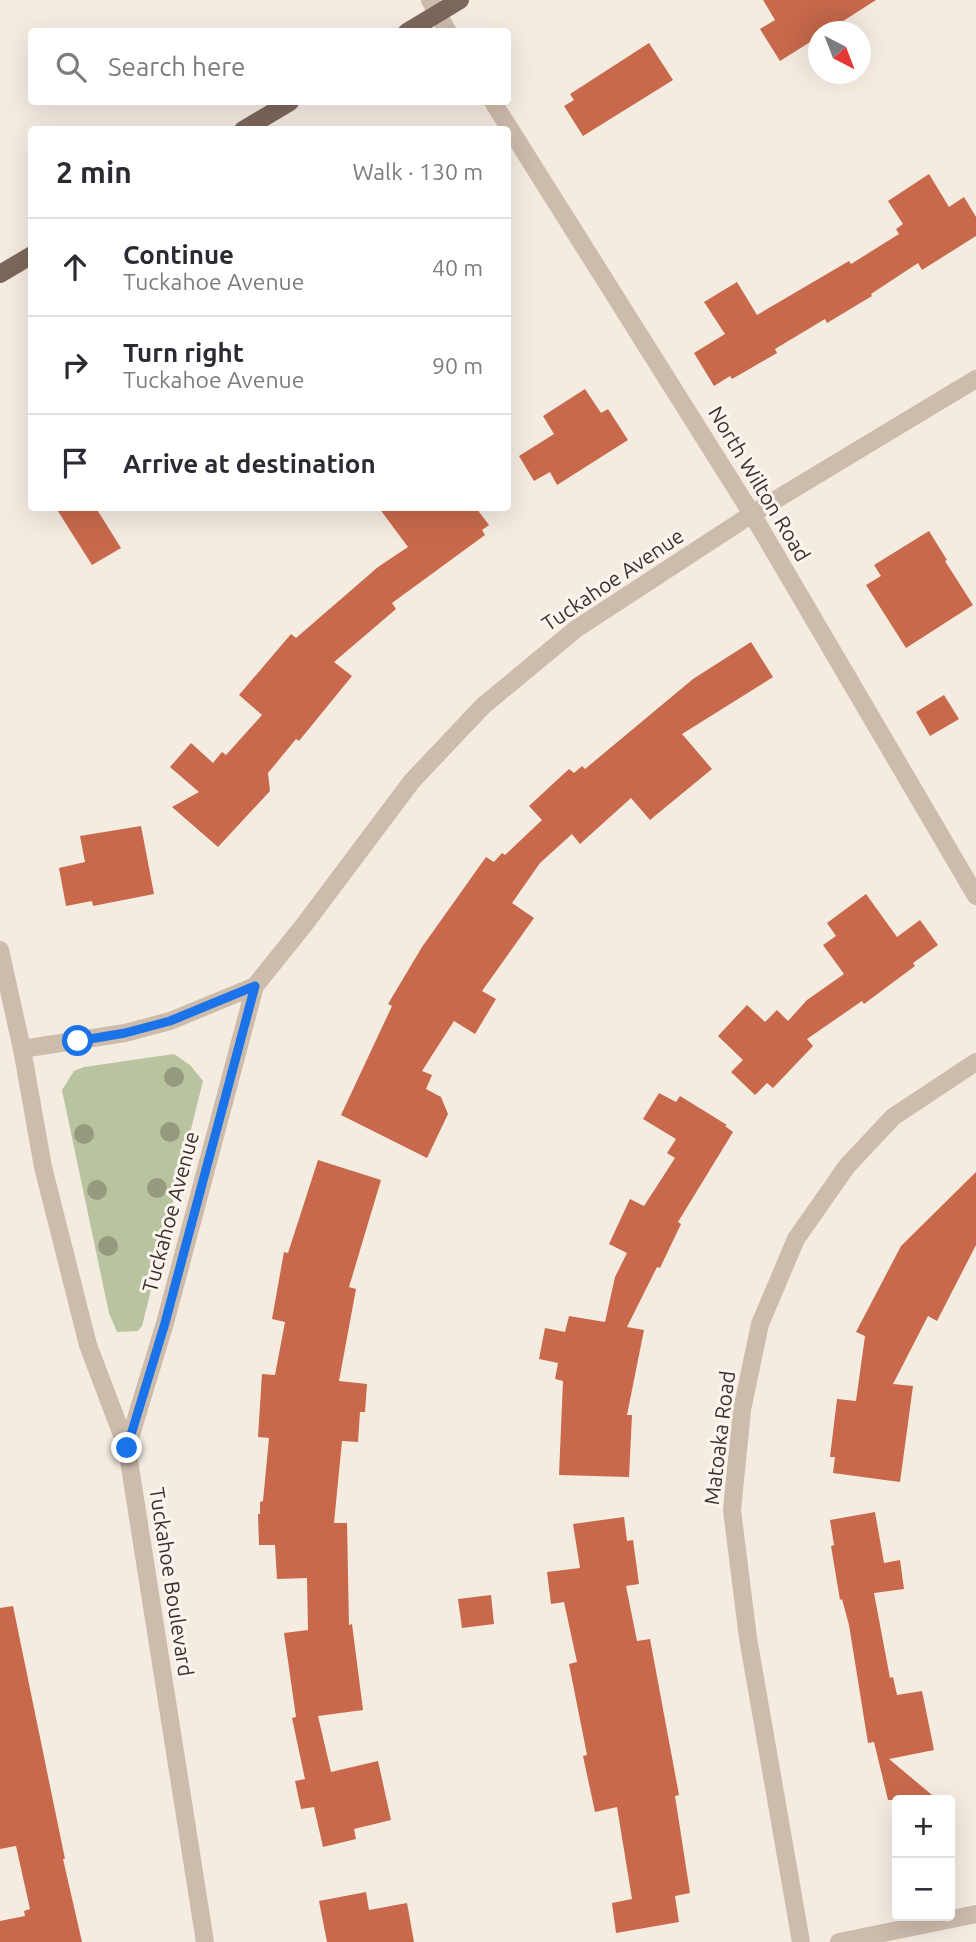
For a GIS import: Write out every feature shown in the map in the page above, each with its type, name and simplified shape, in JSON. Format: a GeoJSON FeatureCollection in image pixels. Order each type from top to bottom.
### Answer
{"type":"FeatureCollection","features":[{"type":"Feature","properties":{"kind":"main road"},"geometry":{"type":"LineString","coordinates":[[411,28],[434,7],[460,0]]}},
{"type":"Feature","properties":{"kind":"main road"},"geometry":{"type":"LineString","coordinates":[[250,126],[285,105]]}},
{"type":"Feature","properties":{"kind":"main road"},"geometry":{"type":"LineString","coordinates":[[0,274],[28,258]]}},
{"type":"Feature","properties":{"kind":"street"},"geometry":{"type":"LineString","coordinates":[[434,7],[446,28]]}},
{"type":"Feature","properties":{"kind":"street","name":"North Wilton Road"},"geometry":{"type":"LineString","coordinates":[[494,105],[507,126]]}},
{"type":"Feature","properties":{"kind":"street","name":"North Wilton Road"},"geometry":{"type":"LineString","coordinates":[[511,132],[752,514],[976,896]]}},
{"type":"Feature","properties":{"kind":"street","name":"Tuckahoe Avenue"},"geometry":{"type":"LineString","coordinates":[[127,1448],[165,1323],[255,986],[412,781],[483,706],[576,629],[752,514],[976,379]]}},
{"type":"Feature","properties":{"kind":"street","name":"Tuckahoe Boulevard"},"geometry":{"type":"LineString","coordinates":[[0,950],[22,1049],[43,1167],[88,1345],[127,1448],[205,1942]]}},
{"type":"Feature","properties":{"kind":"street","name":"Tuckahoe Avenue"},"geometry":{"type":"LineString","coordinates":[[22,1049],[125,1033],[170,1021],[255,986]]}},
{"type":"Feature","properties":{"kind":"street","name":"Matoaka Road"},"geometry":{"type":"LineString","coordinates":[[801,1942],[748,1638],[732,1510],[742,1410],[760,1324],[796,1239],[846,1166],[893,1117],[976,1062]]}},
{"type":"Feature","properties":{"kind":"street"},"geometry":{"type":"LineString","coordinates":[[839,1942],[976,1914]]}},
{"type":"Feature","properties":{"kind":"green space"},"geometry":{"type":"Polygon","coordinates":[[[174,1054],[190,1065],[203,1081],[142,1326],[138,1331],[117,1332],[109,1313],[62,1090],[74,1071],[84,1067],[174,1054]]]}},
{"type":"Feature","properties":{"kind":"building"},"geometry":{"type":"Polygon","coordinates":[[[763,0],[876,0],[843,21],[808,21],[808,43],[780,61],[760,29],[775,20],[763,0]]]}},
{"type":"Feature","properties":{"kind":"building"},"geometry":{"type":"Polygon","coordinates":[[[649,43],[673,80],[583,136],[564,106],[574,100],[570,94],[649,43]]]}},
{"type":"Feature","properties":{"kind":"building"},"geometry":{"type":"Polygon","coordinates":[[[929,174],[949,207],[964,197],[976,217],[976,236],[922,270],[918,263],[871,294],[872,296],[827,323],[825,319],[775,349],[777,353],[732,379],[730,376],[714,386],[694,353],[725,334],[704,302],[737,282],[757,315],[849,261],[851,264],[899,234],[896,229],[903,224],[888,201],[929,174]]]}},
{"type":"Feature","properties":{"kind":"building"},"geometry":{"type":"Polygon","coordinates":[[[585,389],[601,413],[608,409],[628,440],[557,485],[550,472],[534,481],[519,456],[554,434],[543,416],[585,389]]]}},
{"type":"Feature","properties":{"kind":"building"},"geometry":{"type":"Polygon","coordinates":[[[58,511],[98,511],[121,548],[92,565],[58,511]]]}},
{"type":"Feature","properties":{"kind":"building"},"geometry":{"type":"Polygon","coordinates":[[[381,511],[478,511],[489,525],[482,530],[485,535],[392,603],[396,609],[334,662],[352,676],[299,741],[296,739],[268,773],[270,791],[218,847],[172,807],[199,792],[170,767],[191,743],[213,763],[222,752],[226,755],[262,715],[239,695],[291,634],[296,638],[378,567],[408,547],[381,511]]]}},
{"type":"Feature","properties":{"kind":"building"},"geometry":{"type":"Polygon","coordinates":[[[929,531],[973,605],[906,648],[866,585],[881,576],[874,565],[929,531]]]}},
{"type":"Feature","properties":{"kind":"building"},"geometry":{"type":"Polygon","coordinates":[[[751,642],[773,677],[682,734],[712,769],[650,820],[631,798],[580,844],[572,834],[540,863],[512,903],[534,918],[482,991],[496,999],[475,1034],[454,1021],[422,1071],[432,1075],[426,1089],[441,1097],[448,1114],[427,1158],[341,1115],[392,1006],[388,1004],[422,947],[486,857],[494,862],[502,853],[505,855],[542,820],[529,806],[569,769],[574,773],[582,766],[585,769],[693,679],[751,642]]]}},
{"type":"Feature","properties":{"kind":"building"},"geometry":{"type":"Polygon","coordinates":[[[944,695],[959,719],[930,736],[916,712],[944,695]]]}},
{"type":"Feature","properties":{"kind":"building"},"geometry":{"type":"Polygon","coordinates":[[[141,826],[154,894],[93,906],[92,901],[66,906],[59,868],[85,862],[80,836],[141,826]]]}},
{"type":"Feature","properties":{"kind":"building"},"geometry":{"type":"Polygon","coordinates":[[[866,894],[897,937],[920,920],[938,945],[864,1004],[862,1001],[807,1039],[813,1046],[773,1088],[767,1083],[755,1095],[731,1072],[743,1060],[718,1036],[747,1005],[765,1022],[777,1010],[788,1021],[807,1000],[844,974],[823,945],[836,936],[827,923],[866,894]]]}},
{"type":"Feature","properties":{"kind":"building"},"geometry":{"type":"Polygon","coordinates":[[[659,1093],[676,1102],[680,1096],[727,1125],[725,1126],[733,1132],[678,1222],[681,1224],[660,1268],[657,1267],[627,1327],[644,1330],[627,1415],[632,1415],[629,1477],[559,1475],[563,1381],[555,1379],[558,1363],[539,1359],[545,1328],[565,1332],[569,1316],[605,1322],[615,1277],[627,1253],[609,1244],[630,1199],[644,1206],[675,1158],[667,1153],[676,1139],[643,1119],[659,1093]]]}},
{"type":"Feature","properties":{"kind":"building"},"geometry":{"type":"Polygon","coordinates":[[[318,1160],[381,1180],[349,1287],[356,1289],[339,1381],[367,1384],[365,1412],[360,1412],[358,1442],[342,1441],[334,1523],[347,1523],[349,1625],[352,1624],[363,1710],[318,1716],[331,1772],[378,1761],[391,1820],[354,1829],[356,1839],[323,1847],[314,1807],[301,1809],[295,1781],[305,1779],[292,1718],[296,1717],[284,1633],[308,1630],[307,1578],[277,1579],[275,1545],[259,1545],[258,1514],[260,1502],[263,1501],[269,1438],[258,1437],[262,1374],[275,1375],[285,1322],[272,1319],[284,1252],[288,1253],[318,1160]]]}},
{"type":"Feature","properties":{"kind":"building"},"geometry":{"type":"Polygon","coordinates":[[[976,1172],[976,1245],[937,1321],[928,1316],[893,1384],[913,1386],[900,1482],[833,1473],[835,1457],[830,1457],[837,1399],[856,1401],[865,1336],[856,1332],[901,1246],[976,1172]]]}},
{"type":"Feature","properties":{"kind":"building"},"geometry":{"type":"Polygon","coordinates":[[[875,1512],[884,1563],[900,1560],[904,1589],[874,1593],[890,1678],[893,1677],[897,1695],[922,1691],[934,1750],[889,1759],[932,1795],[892,1795],[892,1800],[888,1800],[874,1742],[868,1743],[849,1625],[842,1599],[840,1600],[831,1546],[834,1545],[830,1520],[875,1512]]]}},
{"type":"Feature","properties":{"kind":"building"},"geometry":{"type":"Polygon","coordinates":[[[624,1517],[627,1541],[633,1540],[639,1584],[626,1586],[637,1641],[650,1639],[679,1795],[675,1796],[690,1893],[675,1896],[679,1922],[616,1933],[612,1903],[632,1899],[617,1807],[595,1812],[583,1756],[587,1755],[569,1664],[577,1662],[564,1602],[551,1604],[547,1572],[580,1568],[573,1524],[624,1517]]]}},
{"type":"Feature","properties":{"kind":"building"},"geometry":{"type":"Polygon","coordinates":[[[491,1595],[494,1624],[462,1628],[458,1599],[491,1595]]]}},
{"type":"Feature","properties":{"kind":"building"},"geometry":{"type":"Polygon","coordinates":[[[13,1606],[82,1942],[0,1942],[0,1921],[25,1916],[24,1911],[30,1909],[16,1846],[0,1849],[0,1608],[13,1606]]]}},
{"type":"Feature","properties":{"kind":"building"},"geometry":{"type":"Polygon","coordinates":[[[366,1892],[369,1910],[407,1903],[414,1942],[327,1942],[319,1901],[366,1892]]]}},
{"type":"Feature","properties":{"kind":"route"},"geometry":{"type":"LineString","coordinates":[[78,1041],[125,1033],[170,1021],[255,986],[165,1323],[127,1448]]}}]}
